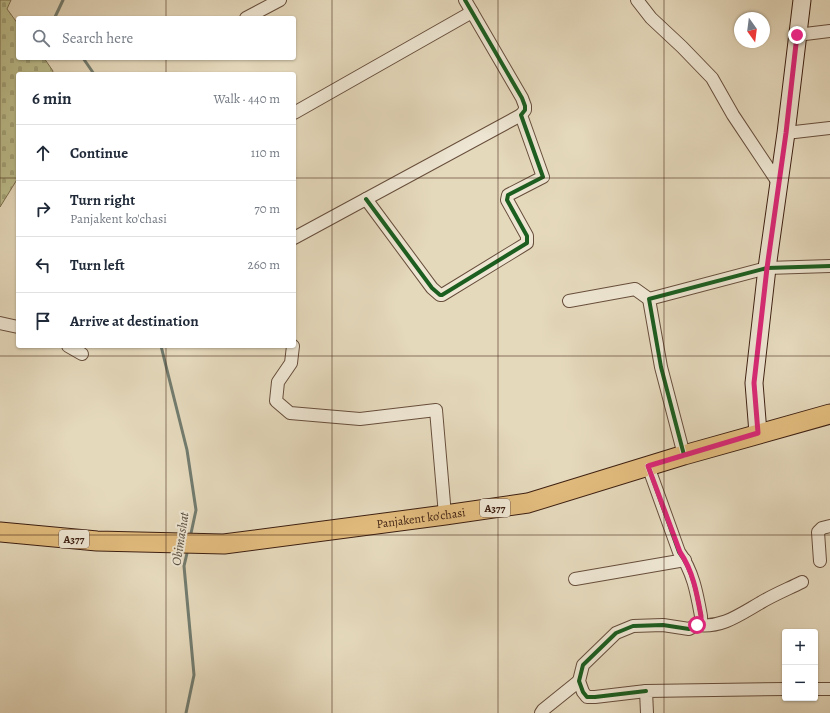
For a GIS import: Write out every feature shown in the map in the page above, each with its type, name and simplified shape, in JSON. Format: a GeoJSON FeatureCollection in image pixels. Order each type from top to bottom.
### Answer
{"type":"FeatureCollection","features":[{"type":"Feature","properties":{"kind":"main road"},"geometry":{"type":"LineString","coordinates":[[758,433],[754,383],[767,268],[786,133],[802,0]]}},
{"type":"Feature","properties":{"kind":"main road","name":"Panjakent ko'chasi"},"geometry":{"type":"LineString","coordinates":[[0,532],[97,541],[224,544],[445,515],[528,503],[758,433],[830,414]]}},
{"type":"Feature","properties":{"kind":"street"},"geometry":{"type":"LineString","coordinates":[[250,16],[280,0]]}},
{"type":"Feature","properties":{"kind":"street"},"geometry":{"type":"LineString","coordinates":[[296,237],[520,115],[525,110],[524,103],[465,0]]}},
{"type":"Feature","properties":{"kind":"street"},"geometry":{"type":"LineString","coordinates":[[637,0],[651,18],[712,78],[733,115],[779,184]]}},
{"type":"Feature","properties":{"kind":"street"},"geometry":{"type":"LineString","coordinates":[[296,112],[472,12]]}},
{"type":"Feature","properties":{"kind":"street"},"geometry":{"type":"LineString","coordinates":[[797,35],[830,32]]}},
{"type":"Feature","properties":{"kind":"street"},"geometry":{"type":"LineString","coordinates":[[366,199],[432,288],[438,295],[442,295],[527,243],[527,236],[508,204],[507,197],[543,177],[520,115]]}},
{"type":"Feature","properties":{"kind":"street"},"geometry":{"type":"LineString","coordinates":[[786,133],[830,128]]}},
{"type":"Feature","properties":{"kind":"street"},"geometry":{"type":"LineString","coordinates":[[649,299],[767,268],[830,266]]}},
{"type":"Feature","properties":{"kind":"street"},"geometry":{"type":"LineString","coordinates":[[569,301],[636,289],[649,299],[661,367],[684,455]]}},
{"type":"Feature","properties":{"kind":"street"},"geometry":{"type":"LineString","coordinates":[[0,323],[16,327]]}},
{"type":"Feature","properties":{"kind":"street"},"geometry":{"type":"LineString","coordinates":[[72,348],[82,354]]}},
{"type":"Feature","properties":{"kind":"street"},"geometry":{"type":"LineString","coordinates":[[294,348],[291,363],[278,382],[276,401],[290,413],[360,419],[436,410],[445,515]]}},
{"type":"Feature","properties":{"kind":"street"},"geometry":{"type":"LineString","coordinates":[[648,466],[694,585],[701,620],[697,625],[689,629],[663,625],[634,626],[616,633],[583,665],[580,680],[583,692],[587,697],[595,697],[646,691],[782,690]]}},
{"type":"Feature","properties":{"kind":"street"},"geometry":{"type":"LineString","coordinates":[[820,561],[818,532],[822,528],[830,526]]}},
{"type":"Feature","properties":{"kind":"street"},"geometry":{"type":"LineString","coordinates":[[575,579],[685,560]]}},
{"type":"Feature","properties":{"kind":"street"},"geometry":{"type":"LineString","coordinates":[[697,625],[708,626],[730,620],[761,602],[802,582]]}},
{"type":"Feature","properties":{"kind":"street"},"geometry":{"type":"LineString","coordinates":[[541,713],[580,680]]}},
{"type":"Feature","properties":{"kind":"street"},"geometry":{"type":"LineString","coordinates":[[818,689],[830,689]]}},
{"type":"Feature","properties":{"kind":"street"},"geometry":{"type":"LineString","coordinates":[[646,691],[646,713]]}},
{"type":"Feature","properties":{"kind":"green space"},"geometry":{"type":"Polygon","coordinates":[[[0,0],[11,0],[7,9],[16,21],[16,60],[45,60],[53,71],[16,72],[16,181],[0,207],[0,0]]]}},
{"type":"Feature","properties":{"kind":"waterway","name":"Obimashat"},"geometry":{"type":"LineString","coordinates":[[55,16],[63,0]]}},
{"type":"Feature","properties":{"kind":"waterway","name":"Obimashat"},"geometry":{"type":"LineString","coordinates":[[84,60],[93,72]]}},
{"type":"Feature","properties":{"kind":"waterway","name":"Obimashat"},"geometry":{"type":"LineString","coordinates":[[162,348],[187,450],[196,510],[190,538]]}},
{"type":"Feature","properties":{"kind":"waterway","name":"Obimashat"},"geometry":{"type":"LineString","coordinates":[[186,713],[194,675],[184,566],[188,549]]}},
{"type":"Feature","properties":{"kind":"cycle path"},"geometry":{"type":"LineString","coordinates":[[366,199],[432,288],[440,295],[527,243],[527,236],[507,200],[508,195],[543,177],[521,115],[525,110],[525,106],[522,98],[465,0]]}},
{"type":"Feature","properties":{"kind":"cycle path"},"geometry":{"type":"LineString","coordinates":[[684,455],[661,367],[649,299],[767,268],[830,266]]}},
{"type":"Feature","properties":{"kind":"cycle path"},"geometry":{"type":"LineString","coordinates":[[646,691],[587,697],[583,692],[579,681],[583,665],[616,633],[633,626],[663,625],[689,629],[697,625],[701,620],[694,583],[688,567],[679,552],[648,466]]}},
{"type":"Feature","properties":{"kind":"route"},"geometry":{"type":"LineString","coordinates":[[697,625],[701,620],[701,616],[694,585],[648,466],[758,433],[754,383],[767,268],[786,133],[797,35]]}}]}
